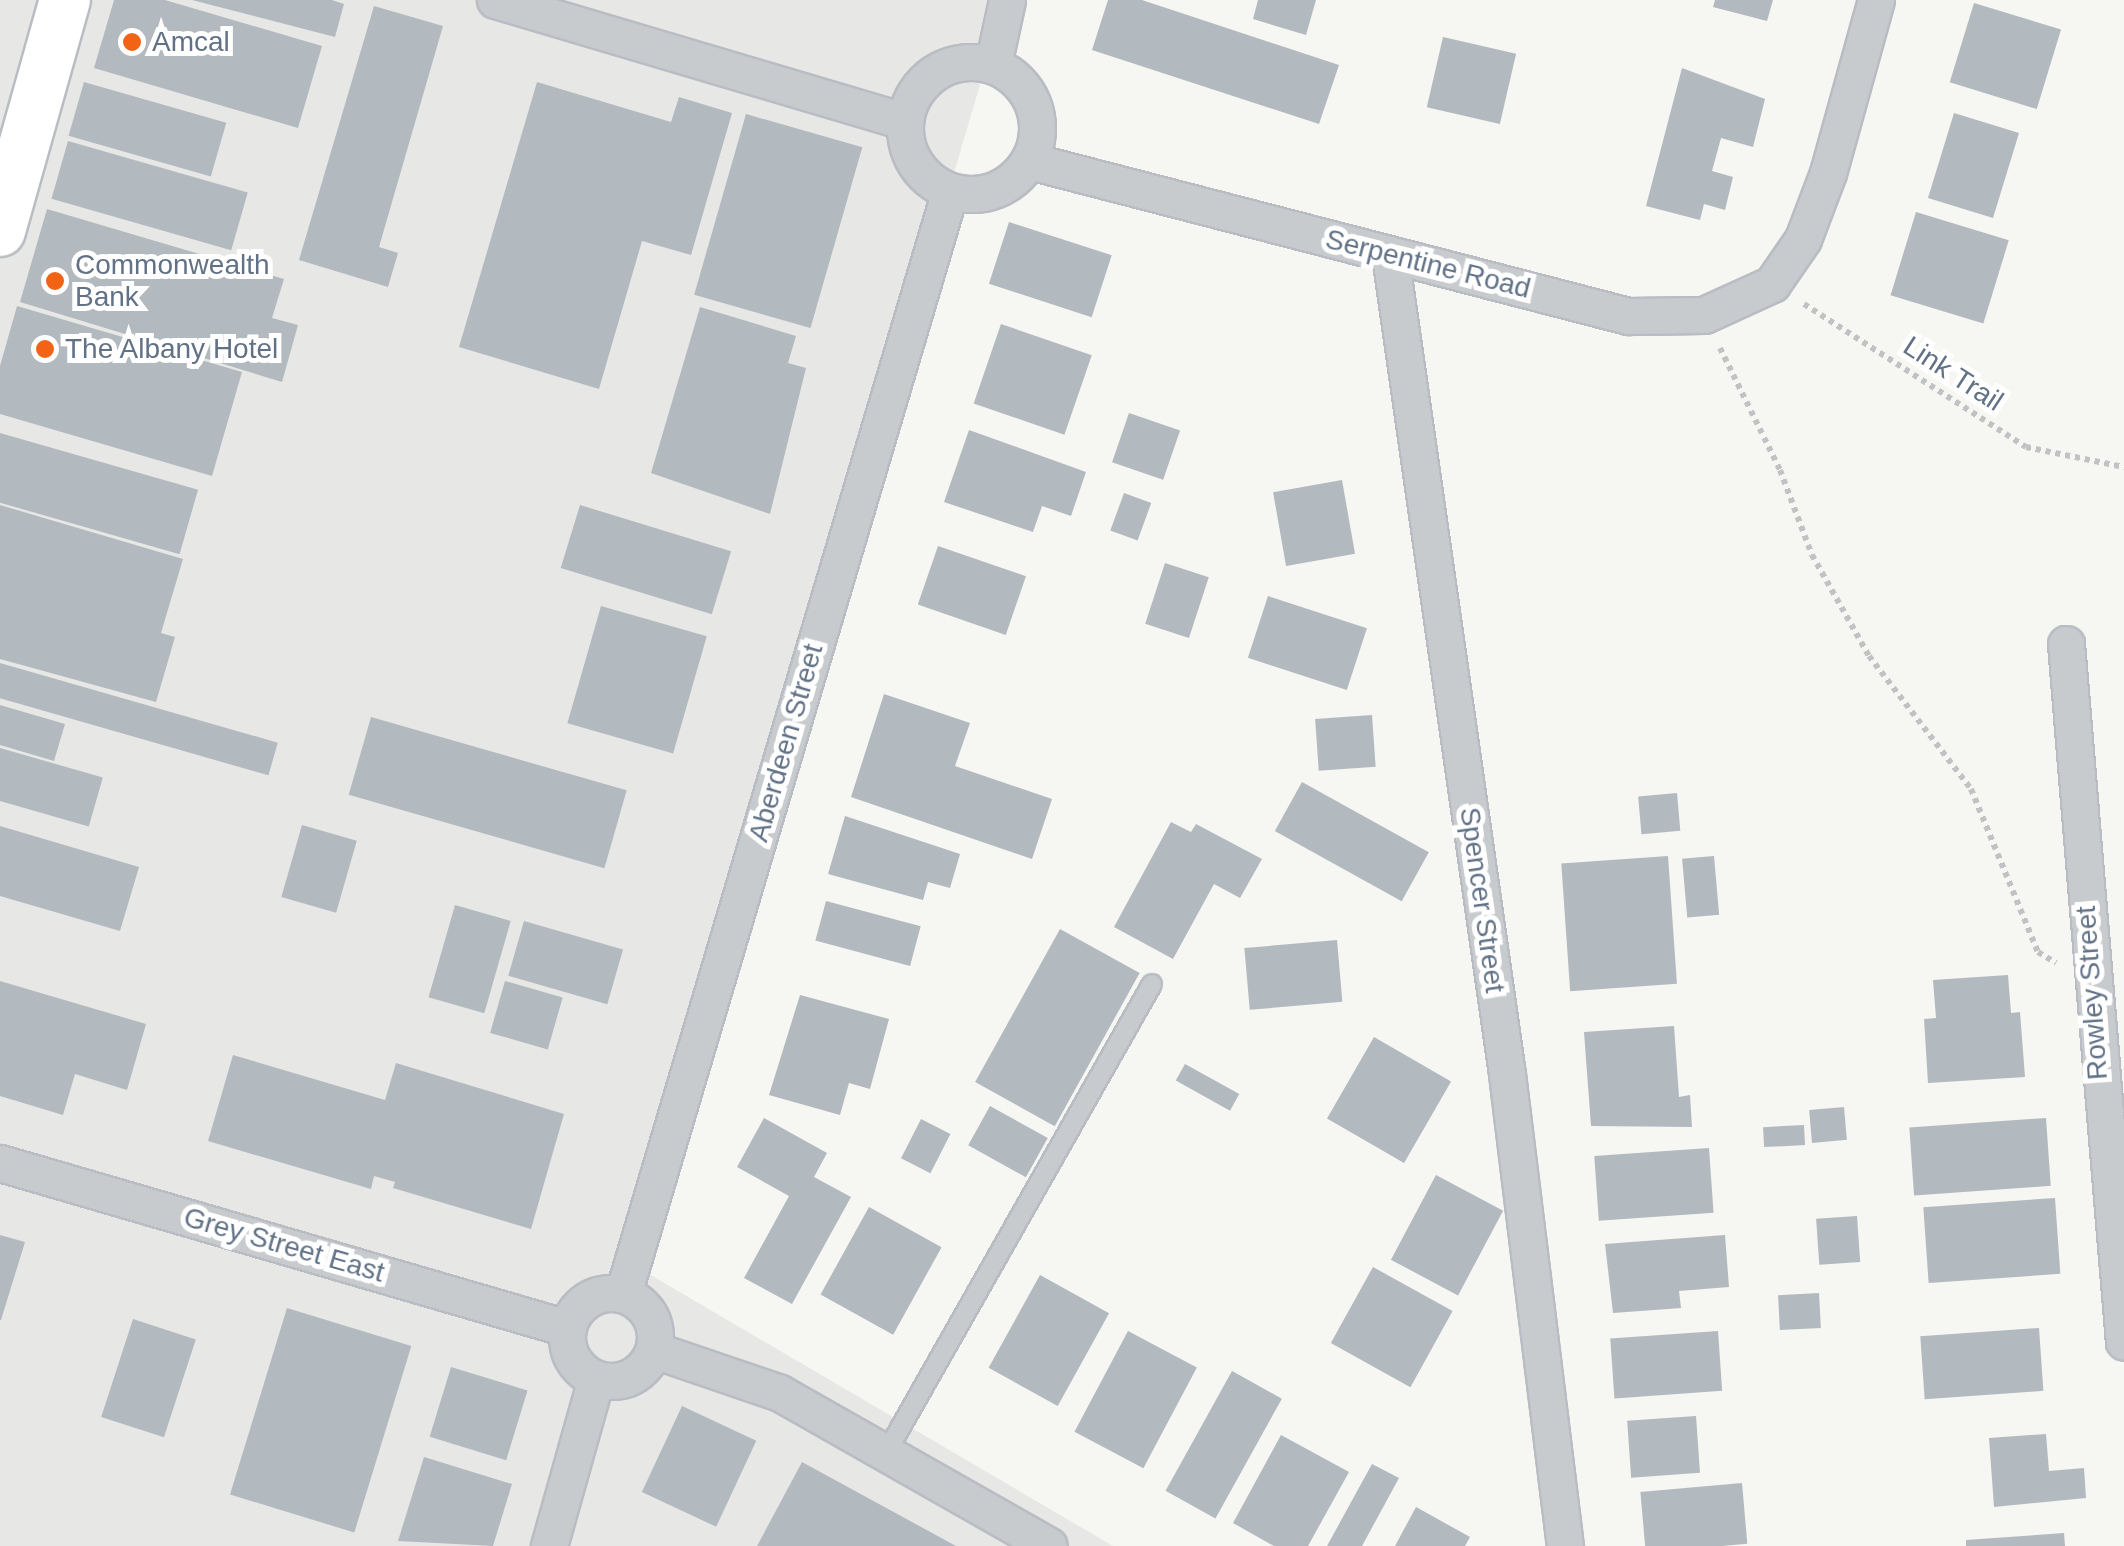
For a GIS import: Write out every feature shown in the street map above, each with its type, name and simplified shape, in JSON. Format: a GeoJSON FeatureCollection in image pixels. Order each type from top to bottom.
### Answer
{"type":"FeatureCollection","features":[{"type":"Feature","properties":{"kind":"main road"},"geometry":{"type":"LineString","coordinates":[[0,231],[65,0]]}},
{"type":"Feature","properties":{"kind":"street"},"geometry":{"type":"LineString","coordinates":[[495,0],[904,121]]}},
{"type":"Feature","properties":{"kind":"street"},"geometry":{"type":"LineString","coordinates":[[993,65],[1008,0]]}},
{"type":"Feature","properties":{"kind":"street"},"geometry":{"type":"LineString","coordinates":[[1772,284],[1803,239],[1828,173],[1876,0]]}},
{"type":"Feature","properties":{"kind":"street"},"geometry":{"type":"LineString","coordinates":[[970,61],[993,65],[1014,76],[1037,116],[1030,161],[996,190],[950,191],[916,166],[904,121],[927,78],[970,61]]}},
{"type":"Feature","properties":{"kind":"street","name":"Serpentine Road"},"geometry":{"type":"LineString","coordinates":[[1030,161],[1628,316],[1704,315],[1772,284]]}},
{"type":"Feature","properties":{"kind":"street","name":"Aberdeen Street"},"geometry":{"type":"LineString","coordinates":[[623,1294],[950,191]]}},
{"type":"Feature","properties":{"kind":"street","name":"Spencer Street"},"geometry":{"type":"LineString","coordinates":[[1390,255],[1506,1074],[1565,1546]]}},
{"type":"Feature","properties":{"kind":"street","name":"Rowley Street"},"geometry":{"type":"LineString","coordinates":[[2066,644],[2091,984],[2112,1101],[2124,1342]]}},
{"type":"Feature","properties":{"kind":"street","name":"Grey Street East"},"geometry":{"type":"LineString","coordinates":[[0,1163],[567,1328]]}},
{"type":"Feature","properties":{"kind":"street"},"geometry":{"type":"LineString","coordinates":[[623,1294],[646,1310],[654,1350],[624,1380],[596,1379],[572,1359],[567,1328],[582,1303],[623,1294]]}},
{"type":"Feature","properties":{"kind":"street"},"geometry":{"type":"LineString","coordinates":[[654,1350],[780,1393],[1050,1546]]}},
{"type":"Feature","properties":{"kind":"street"},"geometry":{"type":"LineString","coordinates":[[549,1546],[596,1379]]}},
{"type":"Feature","properties":{"kind":"lane"},"geometry":{"type":"LineString","coordinates":[[886,1453],[1152,984]]}},
{"type":"Feature","properties":{"kind":"path","name":"Link Trail"},"geometry":{"type":"LineString","coordinates":[[1772,284],[2026,447],[2124,467]]}},
{"type":"Feature","properties":{"kind":"path"},"geometry":{"type":"LineString","coordinates":[[1704,315],[1835,598],[1869,656],[1971,789],[2038,952],[2091,984]]}},
{"type":"Feature","properties":{"kind":"shaded area"},"geometry":{"type":"Polygon","coordinates":[[[0,0],[1005,0],[632,1264],[1113,1546],[0,1546],[0,0]]]}},
{"type":"Feature","properties":{"kind":"building"},"geometry":{"type":"Polygon","coordinates":[[[114,0],[165,0],[322,46],[298,128],[94,68],[114,0]]]}},
{"type":"Feature","properties":{"kind":"building"},"geometry":{"type":"Polygon","coordinates":[[[192,0],[332,0],[344,4],[335,37],[192,0]]]}},
{"type":"Feature","properties":{"kind":"building"},"geometry":{"type":"Polygon","coordinates":[[[1108,0],[1142,0],[1339,65],[1319,124],[1092,50],[1108,0]]]}},
{"type":"Feature","properties":{"kind":"building"},"geometry":{"type":"Polygon","coordinates":[[[1258,0],[1316,0],[1306,35],[1253,19],[1258,0]]]}},
{"type":"Feature","properties":{"kind":"building"},"geometry":{"type":"Polygon","coordinates":[[[1715,0],[1773,0],[1767,21],[1713,7],[1715,0]]]}},
{"type":"Feature","properties":{"kind":"building"},"geometry":{"type":"Polygon","coordinates":[[[1974,3],[2061,30],[2037,109],[1950,82],[1974,3]]]}},
{"type":"Feature","properties":{"kind":"building"},"geometry":{"type":"Polygon","coordinates":[[[374,6],[443,26],[379,247],[398,253],[388,287],[299,260],[374,6]]]}},
{"type":"Feature","properties":{"kind":"building"},"geometry":{"type":"Polygon","coordinates":[[[1443,37],[1516,54],[1500,124],[1427,107],[1443,37]]]}},
{"type":"Feature","properties":{"kind":"building"},"geometry":{"type":"Polygon","coordinates":[[[1682,68],[1765,99],[1753,147],[1721,138],[1712,171],[1733,177],[1725,210],[1704,204],[1700,220],[1646,206],[1682,68]]]}},
{"type":"Feature","properties":{"kind":"building"},"geometry":{"type":"Polygon","coordinates":[[[84,82],[226,123],[211,177],[69,136],[84,82]]]}},
{"type":"Feature","properties":{"kind":"building"},"geometry":{"type":"Polygon","coordinates":[[[537,82],[671,122],[679,97],[732,113],[691,255],[642,241],[599,389],[459,347],[537,82]]]}},
{"type":"Feature","properties":{"kind":"building"},"geometry":{"type":"Polygon","coordinates":[[[1954,113],[2019,133],[1993,218],[1928,198],[1954,113]]]}},
{"type":"Feature","properties":{"kind":"building"},"geometry":{"type":"Polygon","coordinates":[[[746,114],[862,147],[810,328],[694,295],[746,114]]]}},
{"type":"Feature","properties":{"kind":"building"},"geometry":{"type":"Polygon","coordinates":[[[68,141],[248,193],[231,250],[51,199],[68,141]]]}},
{"type":"Feature","properties":{"kind":"building"},"geometry":{"type":"Polygon","coordinates":[[[47,209],[284,279],[272,318],[298,325],[282,382],[20,302],[47,209]]]}},
{"type":"Feature","properties":{"kind":"building"},"geometry":{"type":"Polygon","coordinates":[[[1916,212],[2009,240],[1983,324],[1891,295],[1916,212]]]}},
{"type":"Feature","properties":{"kind":"building"},"geometry":{"type":"Polygon","coordinates":[[[1009,222],[1112,255],[1092,317],[989,284],[1009,222]]]}},
{"type":"Feature","properties":{"kind":"building"},"geometry":{"type":"Polygon","coordinates":[[[17,306],[242,372],[212,476],[0,414],[0,366],[17,306]]]}},
{"type":"Feature","properties":{"kind":"building"},"geometry":{"type":"Polygon","coordinates":[[[700,307],[796,336],[788,363],[806,368],[770,514],[651,473],[700,307]]]}},
{"type":"Feature","properties":{"kind":"building"},"geometry":{"type":"Polygon","coordinates":[[[1001,324],[1092,355],[1064,435],[974,403],[1001,324]]]}},
{"type":"Feature","properties":{"kind":"building"},"geometry":{"type":"Polygon","coordinates":[[[1129,413],[1180,431],[1163,480],[1112,462],[1129,413]]]}},
{"type":"Feature","properties":{"kind":"building"},"geometry":{"type":"Polygon","coordinates":[[[969,430],[1086,472],[1071,516],[1042,506],[1033,532],[944,502],[969,430]]]}},
{"type":"Feature","properties":{"kind":"building"},"geometry":{"type":"Polygon","coordinates":[[[0,433],[198,490],[180,554],[0,503],[0,433]]]}},
{"type":"Feature","properties":{"kind":"building"},"geometry":{"type":"Polygon","coordinates":[[[1342,480],[1355,554],[1286,566],[1273,492],[1342,480]]]}},
{"type":"Feature","properties":{"kind":"building"},"geometry":{"type":"Polygon","coordinates":[[[1124,493],[1151,503],[1138,541],[1110,531],[1124,493]]]}},
{"type":"Feature","properties":{"kind":"building"},"geometry":{"type":"Polygon","coordinates":[[[0,505],[183,559],[161,633],[175,637],[156,702],[0,659],[0,505]]]}},
{"type":"Feature","properties":{"kind":"building"},"geometry":{"type":"Polygon","coordinates":[[[580,505],[731,551],[712,614],[561,568],[580,505]]]}},
{"type":"Feature","properties":{"kind":"building"},"geometry":{"type":"Polygon","coordinates":[[[938,546],[1026,576],[1006,635],[918,605],[938,546]]]}},
{"type":"Feature","properties":{"kind":"building"},"geometry":{"type":"Polygon","coordinates":[[[1165,563],[1209,577],[1189,638],[1145,624],[1165,563]]]}},
{"type":"Feature","properties":{"kind":"building"},"geometry":{"type":"Polygon","coordinates":[[[1268,596],[1367,628],[1347,690],[1248,658],[1268,596]]]}},
{"type":"Feature","properties":{"kind":"building"},"geometry":{"type":"Polygon","coordinates":[[[601,606],[707,636],[673,754],[567,723],[601,606]]]}},
{"type":"Feature","properties":{"kind":"building"},"geometry":{"type":"Polygon","coordinates":[[[0,663],[278,743],[268,775],[0,698],[0,663]]]}},
{"type":"Feature","properties":{"kind":"building"},"geometry":{"type":"Polygon","coordinates":[[[884,694],[970,723],[955,766],[1052,799],[1032,859],[851,797],[884,694]]]}},
{"type":"Feature","properties":{"kind":"building"},"geometry":{"type":"Polygon","coordinates":[[[0,705],[65,724],[54,761],[0,745],[0,705]]]}},
{"type":"Feature","properties":{"kind":"building"},"geometry":{"type":"Polygon","coordinates":[[[1372,715],[1376,767],[1319,771],[1315,719],[1372,715]]]}},
{"type":"Feature","properties":{"kind":"building"},"geometry":{"type":"Polygon","coordinates":[[[371,717],[627,790],[604,868],[349,795],[371,717]]]}},
{"type":"Feature","properties":{"kind":"building"},"geometry":{"type":"Polygon","coordinates":[[[0,748],[103,777],[89,827],[0,801],[0,748]]]}},
{"type":"Feature","properties":{"kind":"building"},"geometry":{"type":"Polygon","coordinates":[[[1302,782],[1429,852],[1402,901],[1275,831],[1302,782]]]}},
{"type":"Feature","properties":{"kind":"building"},"geometry":{"type":"Polygon","coordinates":[[[1677,793],[1680,831],[1641,834],[1638,796],[1677,793]]]}},
{"type":"Feature","properties":{"kind":"building"},"geometry":{"type":"Polygon","coordinates":[[[845,816],[960,854],[950,888],[928,882],[923,900],[828,874],[845,816]]]}},
{"type":"Feature","properties":{"kind":"building"},"geometry":{"type":"Polygon","coordinates":[[[1171,822],[1191,832],[1196,824],[1262,859],[1240,898],[1214,884],[1173,959],[1114,927],[1171,822]]]}},
{"type":"Feature","properties":{"kind":"building"},"geometry":{"type":"Polygon","coordinates":[[[302,825],[357,841],[336,913],[281,897],[302,825]]]}},
{"type":"Feature","properties":{"kind":"building"},"geometry":{"type":"Polygon","coordinates":[[[0,826],[139,867],[120,931],[0,896],[0,826]]]}},
{"type":"Feature","properties":{"kind":"building"},"geometry":{"type":"Polygon","coordinates":[[[1668,856],[1677,984],[1570,991],[1561,863],[1668,856]]]}},
{"type":"Feature","properties":{"kind":"building"},"geometry":{"type":"Polygon","coordinates":[[[1714,856],[1719,915],[1687,918],[1682,859],[1714,856]]]}},
{"type":"Feature","properties":{"kind":"building"},"geometry":{"type":"Polygon","coordinates":[[[826,901],[921,926],[910,966],[815,941],[826,901]]]}},
{"type":"Feature","properties":{"kind":"building"},"geometry":{"type":"Polygon","coordinates":[[[455,905],[511,921],[484,1013],[429,997],[455,905]]]}},
{"type":"Feature","properties":{"kind":"building"},"geometry":{"type":"Polygon","coordinates":[[[524,921],[623,949],[607,1004],[508,976],[524,921]]]}},
{"type":"Feature","properties":{"kind":"building"},"geometry":{"type":"Polygon","coordinates":[[[1060,929],[1140,973],[1055,1126],[975,1082],[1060,929]]]}},
{"type":"Feature","properties":{"kind":"building"},"geometry":{"type":"Polygon","coordinates":[[[1337,940],[1342,1002],[1250,1010],[1244,948],[1337,940]]]}},
{"type":"Feature","properties":{"kind":"building"},"geometry":{"type":"Polygon","coordinates":[[[2008,975],[2011,1013],[2020,1012],[2025,1077],[1928,1083],[1924,1019],[1936,1018],[1933,980],[2008,975]]]}},
{"type":"Feature","properties":{"kind":"building"},"geometry":{"type":"Polygon","coordinates":[[[0,981],[146,1024],[127,1090],[75,1074],[63,1115],[0,1096],[0,981]]]}},
{"type":"Feature","properties":{"kind":"building"},"geometry":{"type":"Polygon","coordinates":[[[505,981],[563,998],[548,1049],[490,1033],[505,981]]]}},
{"type":"Feature","properties":{"kind":"building"},"geometry":{"type":"Polygon","coordinates":[[[800,995],[889,1019],[870,1089],[849,1083],[840,1115],[769,1095],[800,995]]]}},
{"type":"Feature","properties":{"kind":"building"},"geometry":{"type":"Polygon","coordinates":[[[1674,1026],[1679,1097],[1690,1095],[1692,1127],[1591,1126],[1584,1032],[1674,1026]]]}},
{"type":"Feature","properties":{"kind":"building"},"geometry":{"type":"Polygon","coordinates":[[[1374,1037],[1451,1082],[1404,1163],[1327,1118],[1374,1037]]]}},
{"type":"Feature","properties":{"kind":"building"},"geometry":{"type":"Polygon","coordinates":[[[233,1055],[385,1100],[396,1063],[564,1114],[531,1229],[393,1188],[395,1182],[374,1176],[371,1189],[208,1141],[233,1055]]]}},
{"type":"Feature","properties":{"kind":"building"},"geometry":{"type":"Polygon","coordinates":[[[1185,1064],[1239,1094],[1230,1111],[1176,1081],[1185,1064]]]}},
{"type":"Feature","properties":{"kind":"building"},"geometry":{"type":"Polygon","coordinates":[[[990,1106],[1048,1138],[1026,1177],[968,1145],[990,1106]]]}},
{"type":"Feature","properties":{"kind":"building"},"geometry":{"type":"Polygon","coordinates":[[[1844,1107],[1847,1140],[1812,1143],[1809,1110],[1844,1107]]]}},
{"type":"Feature","properties":{"kind":"building"},"geometry":{"type":"Polygon","coordinates":[[[764,1118],[827,1153],[814,1177],[851,1197],[792,1304],[744,1278],[789,1196],[737,1167],[764,1118]]]}},
{"type":"Feature","properties":{"kind":"building"},"geometry":{"type":"Polygon","coordinates":[[[2046,1118],[2051,1186],[1914,1195],[1909,1128],[2046,1118]]]}},
{"type":"Feature","properties":{"kind":"building"},"geometry":{"type":"Polygon","coordinates":[[[921,1119],[950,1134],[930,1173],[901,1158],[921,1119]]]}},
{"type":"Feature","properties":{"kind":"building"},"geometry":{"type":"Polygon","coordinates":[[[1804,1125],[1805,1145],[1764,1147],[1763,1127],[1804,1125]]]}},
{"type":"Feature","properties":{"kind":"building"},"geometry":{"type":"Polygon","coordinates":[[[1709,1148],[1714,1213],[1599,1221],[1594,1156],[1709,1148]]]}},
{"type":"Feature","properties":{"kind":"building"},"geometry":{"type":"Polygon","coordinates":[[[1436,1175],[1503,1211],[1458,1295],[1391,1260],[1436,1175]]]}},
{"type":"Feature","properties":{"kind":"building"},"geometry":{"type":"Polygon","coordinates":[[[2055,1198],[2060,1274],[1929,1283],[1923,1207],[2055,1198]]]}},
{"type":"Feature","properties":{"kind":"building"},"geometry":{"type":"Polygon","coordinates":[[[869,1207],[942,1247],[893,1335],[821,1294],[869,1207]]]}},
{"type":"Feature","properties":{"kind":"building"},"geometry":{"type":"Polygon","coordinates":[[[1857,1216],[1860,1262],[1819,1265],[1816,1219],[1857,1216]]]}},
{"type":"Feature","properties":{"kind":"building"},"geometry":{"type":"Polygon","coordinates":[[[0,1235],[25,1242],[1,1320],[0,1320],[0,1235]]]}},
{"type":"Feature","properties":{"kind":"building"},"geometry":{"type":"Polygon","coordinates":[[[1725,1235],[1729,1287],[1679,1291],[1681,1308],[1613,1313],[1605,1244],[1725,1235]]]}},
{"type":"Feature","properties":{"kind":"building"},"geometry":{"type":"Polygon","coordinates":[[[1373,1267],[1453,1311],[1410,1387],[1331,1343],[1373,1267]]]}},
{"type":"Feature","properties":{"kind":"building"},"geometry":{"type":"Polygon","coordinates":[[[1040,1275],[1109,1313],[1058,1406],[989,1368],[1040,1275]]]}},
{"type":"Feature","properties":{"kind":"building"},"geometry":{"type":"Polygon","coordinates":[[[1819,1293],[1821,1328],[1780,1330],[1778,1295],[1819,1293]]]}},
{"type":"Feature","properties":{"kind":"building"},"geometry":{"type":"Polygon","coordinates":[[[287,1308],[411,1346],[354,1532],[230,1494],[287,1308]]]}},
{"type":"Feature","properties":{"kind":"building"},"geometry":{"type":"Polygon","coordinates":[[[133,1319],[196,1339],[164,1437],[101,1417],[133,1319]]]}},
{"type":"Feature","properties":{"kind":"building"},"geometry":{"type":"Polygon","coordinates":[[[2039,1328],[2043,1391],[1925,1399],[1920,1336],[2039,1328]]]}},
{"type":"Feature","properties":{"kind":"building"},"geometry":{"type":"Polygon","coordinates":[[[1128,1331],[1197,1368],[1143,1468],[1074,1432],[1128,1331]]]}},
{"type":"Feature","properties":{"kind":"building"},"geometry":{"type":"Polygon","coordinates":[[[1718,1331],[1722,1391],[1614,1398],[1610,1339],[1718,1331]]]}},
{"type":"Feature","properties":{"kind":"building"},"geometry":{"type":"Polygon","coordinates":[[[451,1367],[528,1390],[506,1460],[430,1437],[451,1367]]]}},
{"type":"Feature","properties":{"kind":"building"},"geometry":{"type":"Polygon","coordinates":[[[1232,1371],[1282,1399],[1215,1518],[1166,1491],[1232,1371]]]}},
{"type":"Feature","properties":{"kind":"building"},"geometry":{"type":"Polygon","coordinates":[[[682,1406],[756,1441],[716,1527],[642,1492],[682,1406]]]}},
{"type":"Feature","properties":{"kind":"building"},"geometry":{"type":"Polygon","coordinates":[[[1696,1416],[1700,1473],[1631,1478],[1627,1421],[1696,1416]]]}},
{"type":"Feature","properties":{"kind":"building"},"geometry":{"type":"Polygon","coordinates":[[[2046,1434],[2049,1471],[2084,1468],[2086,1498],[1994,1507],[1989,1438],[2046,1434]]]}},
{"type":"Feature","properties":{"kind":"building"},"geometry":{"type":"Polygon","coordinates":[[[1281,1435],[1349,1472],[1308,1546],[1274,1546],[1233,1523],[1281,1435]]]}},
{"type":"Feature","properties":{"kind":"building"},"geometry":{"type":"Polygon","coordinates":[[[424,1457],[512,1484],[493,1546],[398,1541],[424,1457]]]}},
{"type":"Feature","properties":{"kind":"building"},"geometry":{"type":"Polygon","coordinates":[[[802,1462],[956,1546],[757,1546],[802,1462]]]}},
{"type":"Feature","properties":{"kind":"building"},"geometry":{"type":"Polygon","coordinates":[[[1372,1464],[1399,1478],[1362,1546],[1327,1546],[1372,1464]]]}},
{"type":"Feature","properties":{"kind":"building"},"geometry":{"type":"Polygon","coordinates":[[[1742,1483],[1747,1544],[1645,1546],[1640,1492],[1742,1483]]]}},
{"type":"Feature","properties":{"kind":"building"},"geometry":{"type":"Polygon","coordinates":[[[1416,1507],[1470,1537],[1465,1546],[1395,1546],[1416,1507]]]}},
{"type":"Feature","properties":{"kind":"building"},"geometry":{"type":"Polygon","coordinates":[[[2064,1533],[2065,1546],[1966,1546],[1966,1540],[2064,1533]]]}},
{"type":"Feature","properties":{"kind":"place","name":"Amcal"},"geometry":{"type":"Point","coordinates":[132,42]}},
{"type":"Feature","properties":{"kind":"place","name":"Commonwealth Bank"},"geometry":{"type":"Point","coordinates":[55,281]}},
{"type":"Feature","properties":{"kind":"place","name":"The Albany Hotel"},"geometry":{"type":"Point","coordinates":[45,349]}}]}
